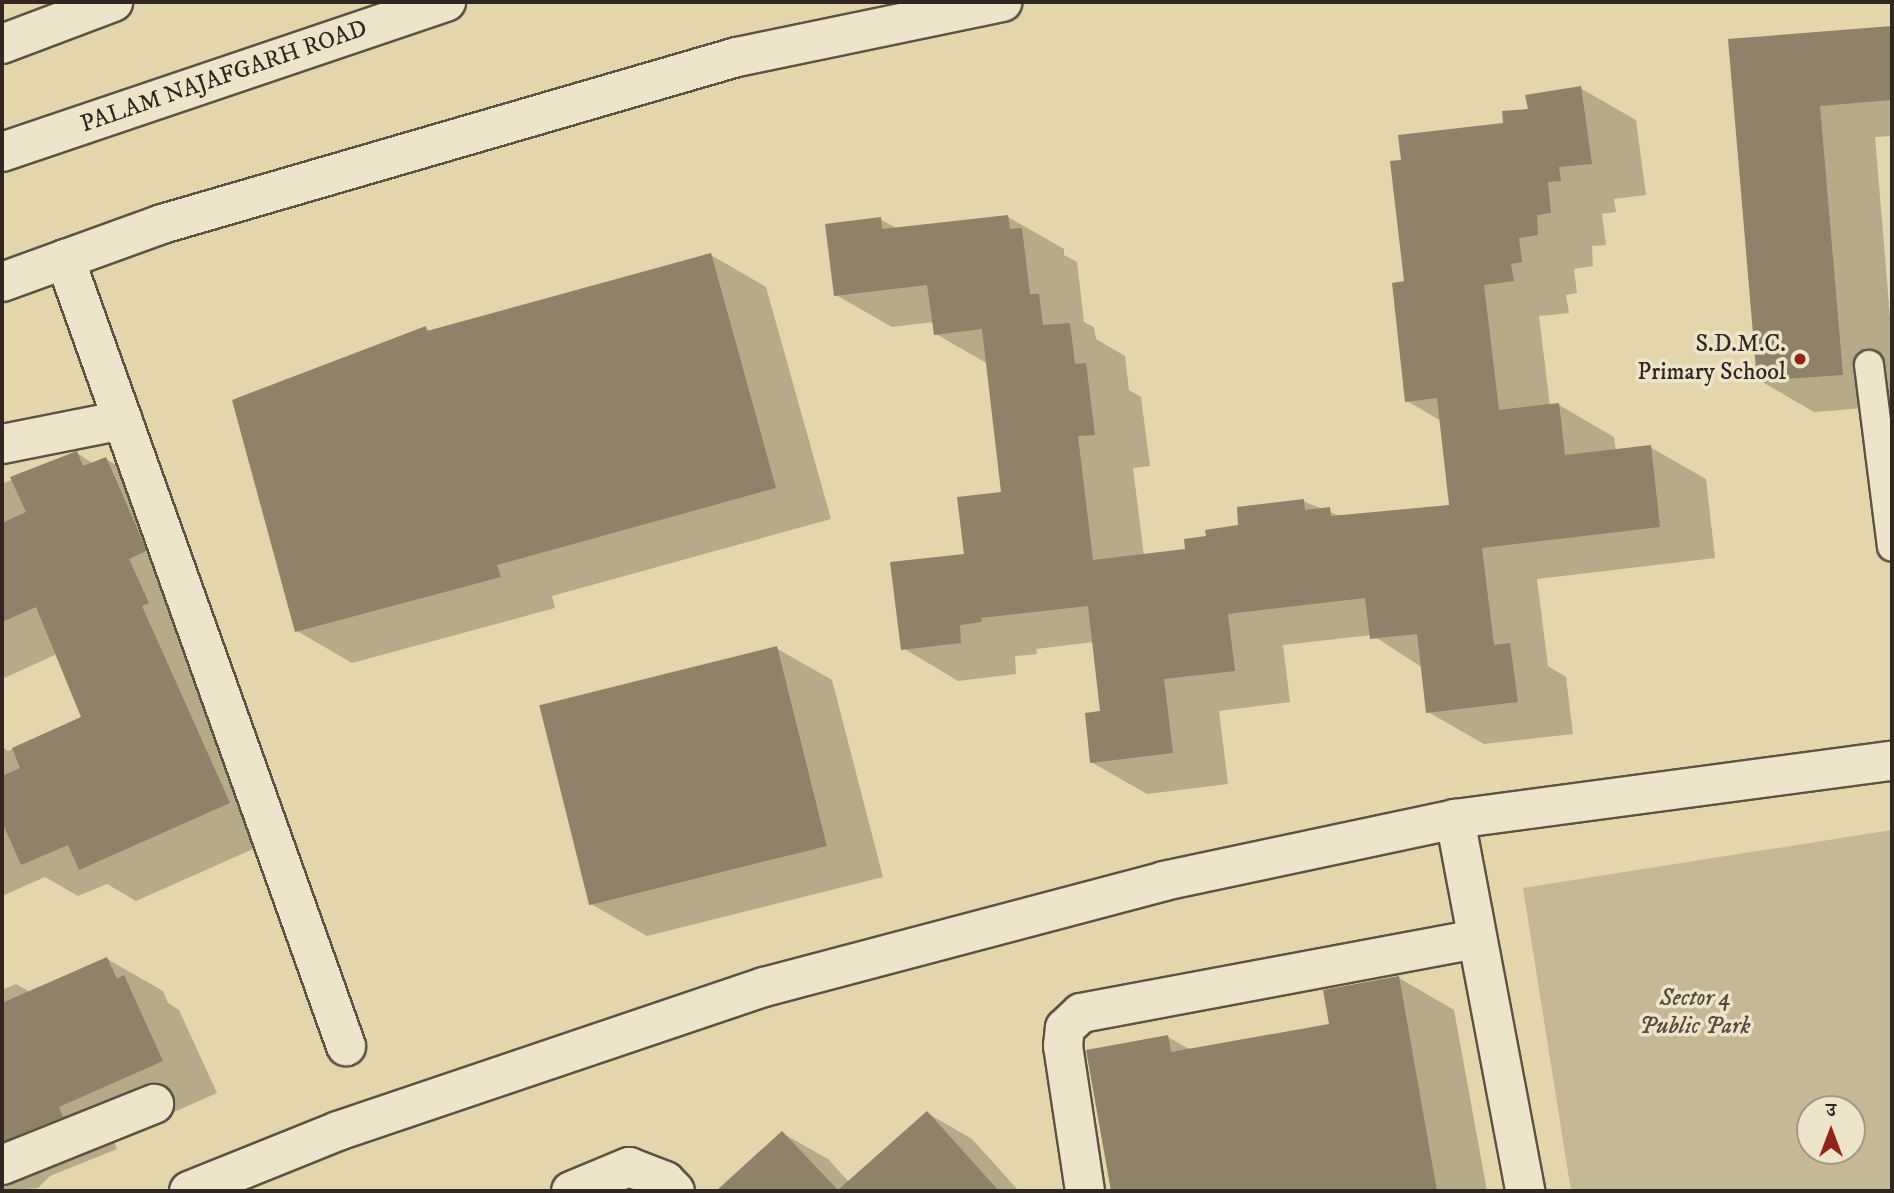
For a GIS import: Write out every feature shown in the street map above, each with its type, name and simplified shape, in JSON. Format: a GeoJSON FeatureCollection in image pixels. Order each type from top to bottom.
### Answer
{"type":"FeatureCollection","features":[{"type":"Feature","properties":{"kind":"street"},"geometry":{"type":"LineString","coordinates":[[2,44],[113,2]]}},
{"type":"Feature","properties":{"kind":"street","name":"PALAM NAJAFGARH ROAD"},"geometry":{"type":"LineString","coordinates":[[2,152],[446,2]]}},
{"type":"Feature","properties":{"kind":"street"},"geometry":{"type":"LineString","coordinates":[[2,282],[162,224],[737,57],[1002,2]]}},
{"type":"Feature","properties":{"kind":"street"},"geometry":{"type":"LineString","coordinates":[[65,259],[346,1046]]}},
{"type":"Feature","properties":{"kind":"street"},"geometry":{"type":"LineString","coordinates":[[2,444],[123,420]]}},
{"type":"Feature","properties":{"kind":"street"},"geometry":{"type":"LineString","coordinates":[[190,1191],[338,1131],[764,987],[1164,881],[1455,820],[1892,761]]}},
{"type":"Feature","properties":{"kind":"street"},"geometry":{"type":"LineString","coordinates":[[1455,820],[1525,1191]]}},
{"type":"Feature","properties":{"kind":"street"},"geometry":{"type":"LineString","coordinates":[[1085,1191],[1063,1045],[1065,1028],[1081,1013],[1477,939]]}},
{"type":"Feature","properties":{"kind":"street"},"geometry":{"type":"LineString","coordinates":[[2,1165],[153,1104]]}},
{"type":"Feature","properties":{"kind":"street"},"geometry":{"type":"LineString","coordinates":[[571,1191],[629,1167],[666,1181],[675,1191]]}},
{"type":"Feature","properties":{"kind":"lane"},"geometry":{"type":"LineString","coordinates":[[1869,365],[1892,547]]}},
{"type":"Feature","properties":{"kind":"green space","name":"Sector 4 Public Park"},"geometry":{"type":"Polygon","coordinates":[[[1892,830],[1892,1191],[1571,1191],[1523,888],[1892,830]]]}},
{"type":"Feature","properties":{"kind":"building"},"geometry":{"type":"Polygon","coordinates":[[[1892,26],[1892,100],[1820,106],[1843,375],[1757,381],[1728,39],[1892,26]]]}},
{"type":"Feature","properties":{"kind":"building"},"geometry":{"type":"Polygon","coordinates":[[[1581,86],[1592,164],[1559,167],[1561,181],[1548,182],[1551,213],[1537,215],[1538,235],[1519,238],[1522,262],[1511,264],[1514,281],[1484,285],[1499,410],[1559,403],[1565,455],[1651,445],[1660,527],[1482,548],[1494,645],[1510,643],[1518,702],[1426,713],[1417,634],[1370,639],[1365,598],[1228,614],[1235,671],[1164,679],[1173,753],[1090,763],[1085,713],[1100,711],[1088,606],[981,618],[982,622],[960,625],[961,643],[901,650],[890,562],[964,554],[957,497],[1001,492],[982,329],[934,335],[927,285],[834,296],[825,224],[881,217],[882,229],[1008,215],[1010,229],[1022,228],[1030,294],[1039,294],[1043,325],[1070,323],[1075,364],[1086,363],[1095,435],[1078,436],[1093,560],[1185,549],[1184,539],[1206,536],[1205,530],[1238,525],[1237,507],[1304,499],[1305,510],[1330,507],[1331,516],[1449,505],[1437,398],[1405,402],[1392,283],[1404,281],[1390,161],[1401,160],[1398,135],[1503,123],[1502,111],[1528,109],[1525,95],[1581,86]]]}},
{"type":"Feature","properties":{"kind":"building"},"geometry":{"type":"Polygon","coordinates":[[[711,253],[776,488],[497,565],[501,577],[295,632],[232,400],[426,326],[427,331],[711,253]]]}},
{"type":"Feature","properties":{"kind":"building"},"geometry":{"type":"Polygon","coordinates":[[[77,451],[83,466],[106,457],[138,530],[146,551],[129,559],[149,603],[142,606],[230,803],[79,870],[68,845],[21,865],[2,822],[2,776],[20,768],[12,748],[81,717],[36,607],[2,622],[2,523],[26,512],[10,477],[77,451]]]}},
{"type":"Feature","properties":{"kind":"building"},"geometry":{"type":"Polygon","coordinates":[[[777,646],[827,846],[589,905],[539,705],[777,646]]]}},
{"type":"Feature","properties":{"kind":"building"},"geometry":{"type":"Polygon","coordinates":[[[107,957],[117,979],[124,975],[163,1061],[59,1107],[63,1117],[2,1142],[2,1003],[107,957]]]}},
{"type":"Feature","properties":{"kind":"building"},"geometry":{"type":"Polygon","coordinates":[[[1399,976],[1437,1191],[1111,1191],[1086,1050],[1168,1035],[1171,1052],[1329,1024],[1323,990],[1399,976]]]}},
{"type":"Feature","properties":{"kind":"building"},"geometry":{"type":"Polygon","coordinates":[[[927,1111],[999,1191],[716,1191],[782,1131],[838,1190],[927,1111]]]}},
{"type":"Feature","properties":{"kind":"place","name":"S.D.M.C. Primary School"},"geometry":{"type":"Point","coordinates":[1800,359]}}]}
